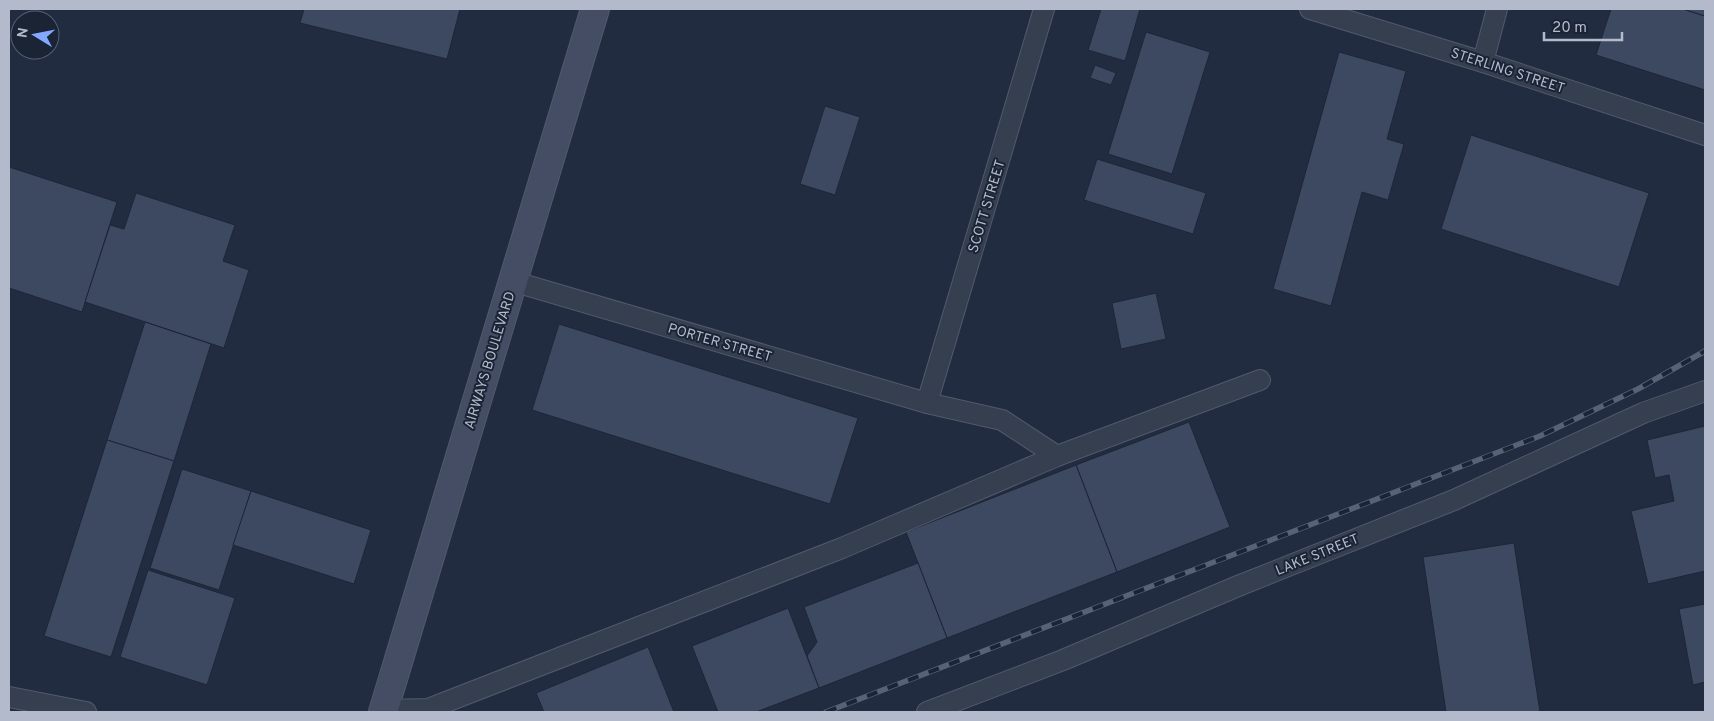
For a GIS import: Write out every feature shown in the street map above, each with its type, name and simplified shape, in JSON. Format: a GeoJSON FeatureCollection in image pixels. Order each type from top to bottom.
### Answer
{"type":"FeatureCollection","features":[{"type":"Feature","properties":{"kind":"main road","name":"AIRWAYS BOULEVARD"},"geometry":{"type":"LineString","coordinates":[[383,711],[594,9]]}},
{"type":"Feature","properties":{"kind":"street","name":"SCOTT STREET"},"geometry":{"type":"LineString","coordinates":[[927,403],[1044,9]]}},
{"type":"Feature","properties":{"kind":"street","name":"STERLING STREET"},"geometry":{"type":"LineString","coordinates":[[1310,9],[1483,62],[1705,135]]}},
{"type":"Feature","properties":{"kind":"street"},"geometry":{"type":"LineString","coordinates":[[1483,62],[1497,9]]}},
{"type":"Feature","properties":{"kind":"street","name":"PORTER STREET"},"geometry":{"type":"LineString","coordinates":[[512,282],[927,403],[1002,420],[1057,456]]}},
{"type":"Feature","properties":{"kind":"street"},"geometry":{"type":"LineString","coordinates":[[383,711],[428,709],[842,548],[1057,456],[1260,380]]}},
{"type":"Feature","properties":{"kind":"street","name":"LAKE STREET"},"geometry":{"type":"LineString","coordinates":[[927,712],[1064,660],[1238,586],[1454,500],[1643,412],[1705,391]]}},
{"type":"Feature","properties":{"kind":"street"},"geometry":{"type":"LineString","coordinates":[[9,698],[86,712]]}},
{"type":"Feature","properties":{"kind":"building"},"geometry":{"type":"Polygon","coordinates":[[[304,9],[460,9],[447,59],[300,23],[304,9]]]}},
{"type":"Feature","properties":{"kind":"building"},"geometry":{"type":"Polygon","coordinates":[[[1101,9],[1140,9],[1125,61],[1088,50],[1101,9]]]}},
{"type":"Feature","properties":{"kind":"building"},"geometry":{"type":"Polygon","coordinates":[[[1611,9],[1683,9],[1705,16],[1705,90],[1596,55],[1611,9]]]}},
{"type":"Feature","properties":{"kind":"building"},"geometry":{"type":"Polygon","coordinates":[[[1683,9],[1705,9],[1705,16],[1683,9]]]}},
{"type":"Feature","properties":{"kind":"building"},"geometry":{"type":"Polygon","coordinates":[[[1146,32],[1210,52],[1172,174],[1108,154],[1146,32]]]}},
{"type":"Feature","properties":{"kind":"building"},"geometry":{"type":"Polygon","coordinates":[[[1339,52],[1406,71],[1387,139],[1404,144],[1388,200],[1362,192],[1331,306],[1273,289],[1339,52]]]}},
{"type":"Feature","properties":{"kind":"building"},"geometry":{"type":"Polygon","coordinates":[[[1095,65],[1116,73],[1111,85],[1090,78],[1095,65]]]}},
{"type":"Feature","properties":{"kind":"building"},"geometry":{"type":"Polygon","coordinates":[[[825,106],[860,117],[835,195],[800,184],[825,106]]]}},
{"type":"Feature","properties":{"kind":"building"},"geometry":{"type":"Polygon","coordinates":[[[1471,135],[1649,193],[1619,287],[1441,229],[1471,135]]]}},
{"type":"Feature","properties":{"kind":"building"},"geometry":{"type":"Polygon","coordinates":[[[1097,159],[1206,193],[1193,234],[1084,200],[1097,159]]]}},
{"type":"Feature","properties":{"kind":"building"},"geometry":{"type":"Polygon","coordinates":[[[9,167],[117,202],[82,312],[9,288],[9,167]]]}},
{"type":"Feature","properties":{"kind":"building"},"geometry":{"type":"Polygon","coordinates":[[[136,193],[235,225],[223,261],[249,270],[224,348],[85,302],[110,225],[124,229],[136,193]]]}},
{"type":"Feature","properties":{"kind":"building"},"geometry":{"type":"Polygon","coordinates":[[[1156,293],[1166,339],[1121,349],[1112,303],[1156,293]]]}},
{"type":"Feature","properties":{"kind":"building"},"geometry":{"type":"Polygon","coordinates":[[[145,322],[211,344],[174,461],[107,440],[145,322]]]}},
{"type":"Feature","properties":{"kind":"building"},"geometry":{"type":"Polygon","coordinates":[[[559,324],[858,418],[830,504],[532,410],[559,324]]]}},
{"type":"Feature","properties":{"kind":"building"},"geometry":{"type":"Polygon","coordinates":[[[1189,422],[1230,527],[1117,572],[1076,465],[1189,422]]]}},
{"type":"Feature","properties":{"kind":"building"},"geometry":{"type":"Polygon","coordinates":[[[1705,426],[1705,571],[1648,584],[1631,511],[1674,501],[1669,475],[1655,478],[1647,440],[1705,426]]]}},
{"type":"Feature","properties":{"kind":"building"},"geometry":{"type":"Polygon","coordinates":[[[107,440],[174,461],[111,657],[44,636],[107,440]]]}},
{"type":"Feature","properties":{"kind":"building"},"geometry":{"type":"Polygon","coordinates":[[[1076,465],[1117,572],[947,638],[906,532],[1076,465]]]}},
{"type":"Feature","properties":{"kind":"building"},"geometry":{"type":"Polygon","coordinates":[[[182,469],[251,491],[219,590],[150,568],[182,469]]]}},
{"type":"Feature","properties":{"kind":"building"},"geometry":{"type":"Polygon","coordinates":[[[251,491],[371,530],[354,584],[233,545],[251,491]]]}},
{"type":"Feature","properties":{"kind":"building"},"geometry":{"type":"Polygon","coordinates":[[[1514,543],[1540,712],[1446,712],[1423,557],[1514,543]]]}},
{"type":"Feature","properties":{"kind":"building"},"geometry":{"type":"Polygon","coordinates":[[[918,563],[947,638],[819,688],[807,656],[817,642],[804,607],[918,563]]]}},
{"type":"Feature","properties":{"kind":"building"},"geometry":{"type":"Polygon","coordinates":[[[148,570],[235,598],[207,685],[120,657],[148,570]]]}},
{"type":"Feature","properties":{"kind":"building"},"geometry":{"type":"Polygon","coordinates":[[[1705,604],[1705,682],[1693,685],[1679,609],[1705,604]]]}},
{"type":"Feature","properties":{"kind":"building"},"geometry":{"type":"Polygon","coordinates":[[[788,608],[819,688],[756,712],[718,712],[692,646],[788,608]]]}},
{"type":"Feature","properties":{"kind":"building"},"geometry":{"type":"Polygon","coordinates":[[[648,647],[674,712],[544,712],[536,693],[648,647]]]}},
{"type":"Feature","properties":{"kind":"railway"},"geometry":{"type":"LineString","coordinates":[[826,712],[1540,436],[1638,389],[1705,351]]}}]}
